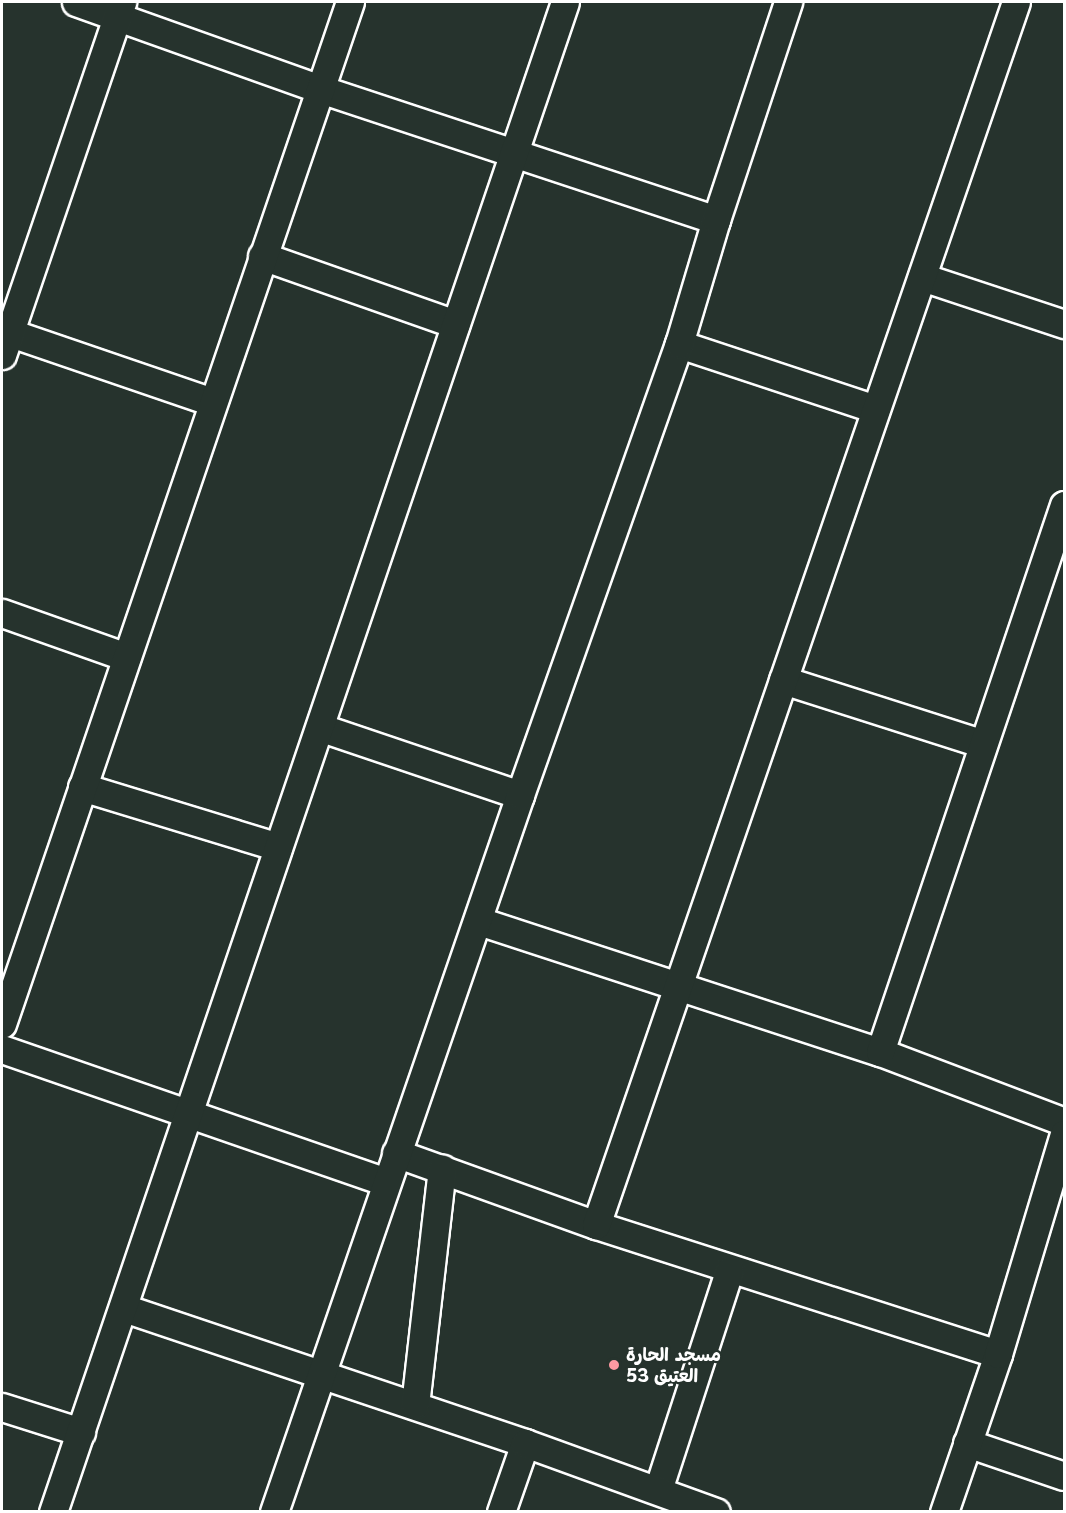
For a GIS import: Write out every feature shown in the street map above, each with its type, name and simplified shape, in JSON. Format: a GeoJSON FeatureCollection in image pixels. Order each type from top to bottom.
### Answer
{"type":"FeatureCollection","features":[{"type":"Feature","properties":{"kind":"street"},"geometry":{"type":"LineString","coordinates":[[76,2],[119,8],[320,89],[716,220]]}},
{"type":"Feature","properties":{"kind":"street"},"geometry":{"type":"LineString","coordinates":[[2,1024],[350,2]]}},
{"type":"Feature","properties":{"kind":"street"},"geometry":{"type":"LineString","coordinates":[[53,1512],[124,1308],[278,847],[322,728],[565,2]]}},
{"type":"Feature","properties":{"kind":"street"},"geometry":{"type":"LineString","coordinates":[[274,1512],[396,1153],[479,921],[520,795],[679,344],[716,220],[789,2]]}},
{"type":"Feature","properties":{"kind":"street"},"geometry":{"type":"LineString","coordinates":[[596,1225],[1016,2]]}},
{"type":"Feature","properties":{"kind":"street"},"geometry":{"type":"LineString","coordinates":[[119,8],[4,339],[212,402]]}},
{"type":"Feature","properties":{"kind":"street"},"geometry":{"type":"LineString","coordinates":[[262,256],[456,324]]}},
{"type":"Feature","properties":{"kind":"street"},"geometry":{"type":"LineString","coordinates":[[922,277],[1065,324]]}},
{"type":"Feature","properties":{"kind":"street"},"geometry":{"type":"LineString","coordinates":[[679,344],[876,409]]}},
{"type":"Feature","properties":{"kind":"street"},"geometry":{"type":"LineString","coordinates":[[880,1052],[1065,504]]}},
{"type":"Feature","properties":{"kind":"street"},"geometry":{"type":"LineString","coordinates":[[2,613],[126,657]]}},
{"type":"Feature","properties":{"kind":"street"},"geometry":{"type":"LineString","coordinates":[[783,680],[983,744]]}},
{"type":"Feature","properties":{"kind":"street"},"geometry":{"type":"LineString","coordinates":[[322,728],[520,795]]}},
{"type":"Feature","properties":{"kind":"street"},"geometry":{"type":"LineString","coordinates":[[82,787],[278,847]]}},
{"type":"Feature","properties":{"kind":"street"},"geometry":{"type":"LineString","coordinates":[[479,921],[880,1052],[1065,1122]]}},
{"type":"Feature","properties":{"kind":"street"},"geometry":{"type":"LineString","coordinates":[[2,1049],[386,1182]]}},
{"type":"Feature","properties":{"kind":"street"},"geometry":{"type":"LineString","coordinates":[[944,1512],[998,1354],[1065,1134]]}},
{"type":"Feature","properties":{"kind":"street"},"geometry":{"type":"LineString","coordinates":[[396,1153],[596,1225],[998,1354]]}},
{"type":"Feature","properties":{"kind":"street"},"geometry":{"type":"LineString","coordinates":[[415,1405],[442,1169]]}},
{"type":"Feature","properties":{"kind":"street"},"geometry":{"type":"LineString","coordinates":[[658,1490],[730,1269]]}},
{"type":"Feature","properties":{"kind":"street"},"geometry":{"type":"LineString","coordinates":[[124,1308],[415,1405],[716,1512]]}},
{"type":"Feature","properties":{"kind":"street"},"geometry":{"type":"LineString","coordinates":[[2,1407],[81,1432]]}},
{"type":"Feature","properties":{"kind":"street"},"geometry":{"type":"LineString","coordinates":[[501,1512],[525,1443]]}},
{"type":"Feature","properties":{"kind":"street"},"geometry":{"type":"LineString","coordinates":[[967,1443],[1065,1476]]}},
{"type":"Feature","properties":{"kind":"place","name":"مسجد الحارة 53 العتيق"},"geometry":{"type":"Point","coordinates":[614,1365]}}]}
